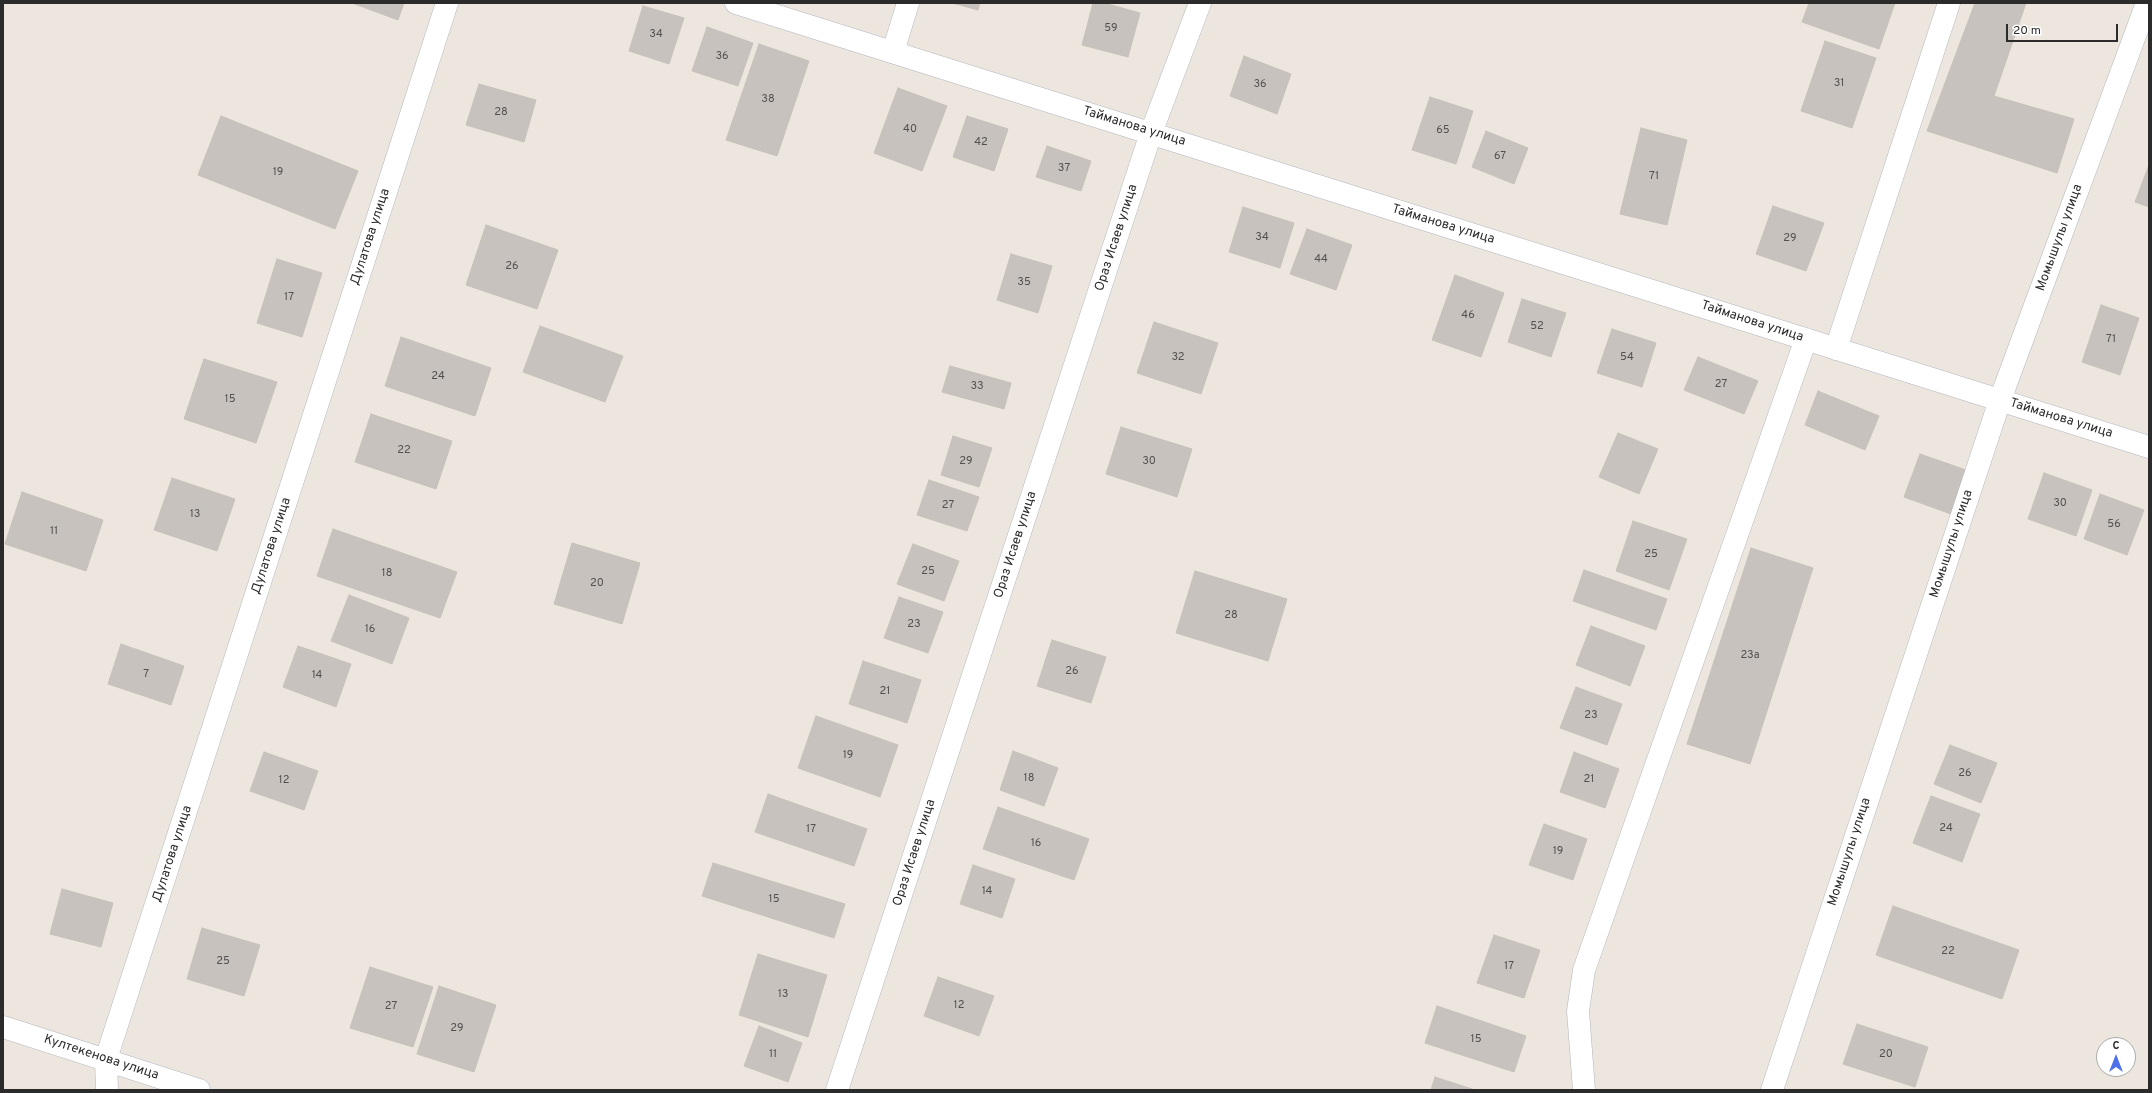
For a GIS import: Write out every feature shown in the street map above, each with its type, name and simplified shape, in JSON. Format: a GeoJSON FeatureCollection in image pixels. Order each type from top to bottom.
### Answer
{"type":"FeatureCollection","features":[{"type":"Feature","properties":{"kind":"street","name":"Дулатова улица"},"geometry":{"type":"LineString","coordinates":[[107,1090],[106,1059],[447,3]]}},
{"type":"Feature","properties":{"kind":"street","name":"Тайманова улица"},"geometry":{"type":"LineString","coordinates":[[736,3],[2149,447]]}},
{"type":"Feature","properties":{"kind":"street"},"geometry":{"type":"LineString","coordinates":[[893,52],[908,3]]}},
{"type":"Feature","properties":{"kind":"street","name":"Ораз Исаев улица"},"geometry":{"type":"LineString","coordinates":[[838,1090],[1151,133],[1200,3]]}},
{"type":"Feature","properties":{"kind":"street"},"geometry":{"type":"LineString","coordinates":[[1836,349],[1949,3]]}},
{"type":"Feature","properties":{"kind":"street","name":"Момышулы улица"},"geometry":{"type":"LineString","coordinates":[[1772,1090],[2000,400],[2147,3]]}},
{"type":"Feature","properties":{"kind":"street"},"geometry":{"type":"LineString","coordinates":[[1584,1090],[1578,1011],[1584,970],[1806,339]]}},
{"type":"Feature","properties":{"kind":"street","name":"Култекенова улица"},"geometry":{"type":"LineString","coordinates":[[3,1027],[199,1090]]}},
{"type":"Feature","properties":{"kind":"building"},"geometry":{"type":"Polygon","coordinates":[[[352,3],[404,3],[398,20],[352,3]]]}},
{"type":"Feature","properties":{"kind":"building"},"geometry":{"type":"Polygon","coordinates":[[[952,3],[980,3],[978,10],[952,3]]]}},
{"type":"Feature","properties":{"kind":"building"},"geometry":{"type":"Polygon","coordinates":[[[1093,3],[1104,3],[1140,13],[1128,57],[1082,45],[1093,3]]]}},
{"type":"Feature","properties":{"kind":"building"},"geometry":{"type":"Polygon","coordinates":[[[1809,3],[1895,3],[1879,49],[1802,22],[1809,3]]]}},
{"type":"Feature","properties":{"kind":"building"},"geometry":{"type":"Polygon","coordinates":[[[1975,3],[2026,3],[1994,96],[2074,119],[2057,173],[1927,131],[1975,3]]]}},
{"type":"Feature","properties":{"kind":"building"},"geometry":{"type":"Polygon","coordinates":[[[643,6],[684,18],[669,64],[629,51],[643,6]]]}},
{"type":"Feature","properties":{"kind":"building"},"geometry":{"type":"Polygon","coordinates":[[[707,27],[753,43],[738,86],[692,71],[707,27]]]}},
{"type":"Feature","properties":{"kind":"building"},"geometry":{"type":"Polygon","coordinates":[[[1825,41],[1876,58],[1852,128],[1801,111],[1825,41]]]}},
{"type":"Feature","properties":{"kind":"building"},"geometry":{"type":"Polygon","coordinates":[[[759,44],[809,61],[777,156],[726,140],[759,44]]]}},
{"type":"Feature","properties":{"kind":"building"},"geometry":{"type":"Polygon","coordinates":[[[1244,56],[1291,74],[1277,114],[1230,96],[1244,56]]]}},
{"type":"Feature","properties":{"kind":"building"},"geometry":{"type":"Polygon","coordinates":[[[479,84],[536,100],[524,142],[466,125],[479,84]]]}},
{"type":"Feature","properties":{"kind":"building"},"geometry":{"type":"Polygon","coordinates":[[[898,88],[947,106],[922,171],[874,153],[898,88]]]}},
{"type":"Feature","properties":{"kind":"building"},"geometry":{"type":"Polygon","coordinates":[[[1430,97],[1473,111],[1456,164],[1412,150],[1430,97]]]}},
{"type":"Feature","properties":{"kind":"building"},"geometry":{"type":"Polygon","coordinates":[[[221,116],[358,171],[335,229],[198,175],[221,116]]]}},
{"type":"Feature","properties":{"kind":"building"},"geometry":{"type":"Polygon","coordinates":[[[967,116],[1008,129],[994,171],[953,157],[967,116]]]}},
{"type":"Feature","properties":{"kind":"building"},"geometry":{"type":"Polygon","coordinates":[[[1641,128],[1687,140],[1667,225],[1620,214],[1641,128]]]}},
{"type":"Feature","properties":{"kind":"building"},"geometry":{"type":"Polygon","coordinates":[[[1486,131],[1528,148],[1514,184],[1472,167],[1486,131]]]}},
{"type":"Feature","properties":{"kind":"building"},"geometry":{"type":"Polygon","coordinates":[[[1047,146],[1091,161],[1081,191],[1036,177],[1047,146]]]}},
{"type":"Feature","properties":{"kind":"building"},"geometry":{"type":"Polygon","coordinates":[[[2149,165],[2149,207],[2135,202],[2149,165]]]}},
{"type":"Feature","properties":{"kind":"building"},"geometry":{"type":"Polygon","coordinates":[[[1773,206],[1824,223],[1806,271],[1756,254],[1773,206]]]}},
{"type":"Feature","properties":{"kind":"building"},"geometry":{"type":"Polygon","coordinates":[[[1243,207],[1294,223],[1280,268],[1229,252],[1243,207]]]}},
{"type":"Feature","properties":{"kind":"building"},"geometry":{"type":"Polygon","coordinates":[[[486,225],[558,250],[537,309],[466,285],[486,225]]]}},
{"type":"Feature","properties":{"kind":"building"},"geometry":{"type":"Polygon","coordinates":[[[1307,229],[1352,245],[1336,290],[1290,274],[1307,229]]]}},
{"type":"Feature","properties":{"kind":"building"},"geometry":{"type":"Polygon","coordinates":[[[1011,254],[1052,266],[1038,313],[997,300],[1011,254]]]}},
{"type":"Feature","properties":{"kind":"building"},"geometry":{"type":"Polygon","coordinates":[[[277,259],[322,273],[302,337],[257,323],[277,259]]]}},
{"type":"Feature","properties":{"kind":"building"},"geometry":{"type":"Polygon","coordinates":[[[1455,275],[1504,293],[1481,357],[1432,340],[1455,275]]]}},
{"type":"Feature","properties":{"kind":"building"},"geometry":{"type":"Polygon","coordinates":[[[1522,299],[1566,313],[1551,357],[1508,342],[1522,299]]]}},
{"type":"Feature","properties":{"kind":"building"},"geometry":{"type":"Polygon","coordinates":[[[2101,305],[2139,318],[2120,375],[2082,362],[2101,305]]]}},
{"type":"Feature","properties":{"kind":"building"},"geometry":{"type":"Polygon","coordinates":[[[1154,322],[1218,343],[1201,394],[1137,373],[1154,322]]]}},
{"type":"Feature","properties":{"kind":"building"},"geometry":{"type":"Polygon","coordinates":[[[540,326],[623,356],[605,402],[523,372],[540,326]]]}},
{"type":"Feature","properties":{"kind":"building"},"geometry":{"type":"Polygon","coordinates":[[[1612,329],[1656,343],[1642,387],[1597,373],[1612,329]]]}},
{"type":"Feature","properties":{"kind":"building"},"geometry":{"type":"Polygon","coordinates":[[[401,337],[491,368],[475,416],[385,386],[401,337]]]}},
{"type":"Feature","properties":{"kind":"building"},"geometry":{"type":"Polygon","coordinates":[[[1698,357],[1758,381],[1744,414],[1684,390],[1698,357]]]}},
{"type":"Feature","properties":{"kind":"building"},"geometry":{"type":"Polygon","coordinates":[[[204,359],[277,382],[256,443],[184,419],[204,359]]]}},
{"type":"Feature","properties":{"kind":"building"},"geometry":{"type":"Polygon","coordinates":[[[950,366],[1011,383],[1004,409],[942,392],[950,366]]]}},
{"type":"Feature","properties":{"kind":"building"},"geometry":{"type":"Polygon","coordinates":[[[1818,391],[1879,416],[1865,450],[1805,425],[1818,391]]]}},
{"type":"Feature","properties":{"kind":"building"},"geometry":{"type":"Polygon","coordinates":[[[371,414],[452,441],[436,489],[355,462],[371,414]]]}},
{"type":"Feature","properties":{"kind":"building"},"geometry":{"type":"Polygon","coordinates":[[[1121,427],[1192,449],[1177,497],[1106,474],[1121,427]]]}},
{"type":"Feature","properties":{"kind":"building"},"geometry":{"type":"Polygon","coordinates":[[[1618,433],[1658,449],[1639,494],[1599,477],[1618,433]]]}},
{"type":"Feature","properties":{"kind":"building"},"geometry":{"type":"Polygon","coordinates":[[[953,436],[992,448],[979,487],[941,475],[953,436]]]}},
{"type":"Feature","properties":{"kind":"building"},"geometry":{"type":"Polygon","coordinates":[[[1920,454],[1966,470],[1951,514],[1904,497],[1920,454]]]}},
{"type":"Feature","properties":{"kind":"building"},"geometry":{"type":"Polygon","coordinates":[[[2044,473],[2092,490],[2076,536],[2028,519],[2044,473]]]}},
{"type":"Feature","properties":{"kind":"building"},"geometry":{"type":"Polygon","coordinates":[[[172,478],[235,499],[217,551],[154,530],[172,478]]]}},
{"type":"Feature","properties":{"kind":"building"},"geometry":{"type":"Polygon","coordinates":[[[929,480],[979,497],[967,531],[917,515],[929,480]]]}},
{"type":"Feature","properties":{"kind":"building"},"geometry":{"type":"Polygon","coordinates":[[[22,492],[103,520],[86,571],[5,544],[22,492]]]}},
{"type":"Feature","properties":{"kind":"building"},"geometry":{"type":"Polygon","coordinates":[[[2100,494],[2144,510],[2127,555],[2084,539],[2100,494]]]}},
{"type":"Feature","properties":{"kind":"building"},"geometry":{"type":"Polygon","coordinates":[[[1633,521],[1687,539],[1669,590],[1616,571],[1633,521]]]}},
{"type":"Feature","properties":{"kind":"building"},"geometry":{"type":"Polygon","coordinates":[[[333,529],[457,572],[440,618],[317,576],[333,529]]]}},
{"type":"Feature","properties":{"kind":"building"},"geometry":{"type":"Polygon","coordinates":[[[572,543],[640,563],[622,624],[554,604],[572,543]]]}},
{"type":"Feature","properties":{"kind":"building"},"geometry":{"type":"Polygon","coordinates":[[[913,544],[959,561],[944,601],[897,584],[913,544]]]}},
{"type":"Feature","properties":{"kind":"building"},"geometry":{"type":"Polygon","coordinates":[[[1751,548],[1813,568],[1750,764],[1687,744],[1751,548]]]}},
{"type":"Feature","properties":{"kind":"building"},"geometry":{"type":"Polygon","coordinates":[[[1584,570],[1667,599],[1656,630],[1573,601],[1584,570]]]}},
{"type":"Feature","properties":{"kind":"building"},"geometry":{"type":"Polygon","coordinates":[[[1195,571],[1287,599],[1268,661],[1176,633],[1195,571]]]}},
{"type":"Feature","properties":{"kind":"building"},"geometry":{"type":"Polygon","coordinates":[[[349,595],[409,618],[392,664],[331,641],[349,595]]]}},
{"type":"Feature","properties":{"kind":"building"},"geometry":{"type":"Polygon","coordinates":[[[899,597],[943,612],[928,653],[884,638],[899,597]]]}},
{"type":"Feature","properties":{"kind":"building"},"geometry":{"type":"Polygon","coordinates":[[[1591,626],[1645,646],[1630,686],[1576,665],[1591,626]]]}},
{"type":"Feature","properties":{"kind":"building"},"geometry":{"type":"Polygon","coordinates":[[[1052,640],[1106,657],[1091,703],[1037,686],[1052,640]]]}},
{"type":"Feature","properties":{"kind":"building"},"geometry":{"type":"Polygon","coordinates":[[[121,644],[184,666],[171,705],[108,684],[121,644]]]}},
{"type":"Feature","properties":{"kind":"building"},"geometry":{"type":"Polygon","coordinates":[[[298,646],[351,664],[336,707],[283,687],[298,646]]]}},
{"type":"Feature","properties":{"kind":"building"},"geometry":{"type":"Polygon","coordinates":[[[863,661],[921,680],[907,723],[849,704],[863,661]]]}},
{"type":"Feature","properties":{"kind":"building"},"geometry":{"type":"Polygon","coordinates":[[[1576,687],[1622,704],[1607,745],[1560,728],[1576,687]]]}},
{"type":"Feature","properties":{"kind":"building"},"geometry":{"type":"Polygon","coordinates":[[[816,716],[898,745],[880,797],[798,768],[816,716]]]}},
{"type":"Feature","properties":{"kind":"building"},"geometry":{"type":"Polygon","coordinates":[[[1950,745],[1997,763],[1981,803],[1934,784],[1950,745]]]}},
{"type":"Feature","properties":{"kind":"building"},"geometry":{"type":"Polygon","coordinates":[[[1013,751],[1058,768],[1044,806],[1000,790],[1013,751]]]}},
{"type":"Feature","properties":{"kind":"building"},"geometry":{"type":"Polygon","coordinates":[[[264,752],[318,771],[304,810],[250,791],[264,752]]]}},
{"type":"Feature","properties":{"kind":"building"},"geometry":{"type":"Polygon","coordinates":[[[1574,752],[1619,769],[1605,808],[1560,792],[1574,752]]]}},
{"type":"Feature","properties":{"kind":"building"},"geometry":{"type":"Polygon","coordinates":[[[768,794],[867,829],[854,866],[755,832],[768,794]]]}},
{"type":"Feature","properties":{"kind":"building"},"geometry":{"type":"Polygon","coordinates":[[[1931,796],[1980,814],[1962,862],[1913,843],[1931,796]]]}},
{"type":"Feature","properties":{"kind":"building"},"geometry":{"type":"Polygon","coordinates":[[[998,807],[1089,839],[1074,880],[983,849],[998,807]]]}},
{"type":"Feature","properties":{"kind":"building"},"geometry":{"type":"Polygon","coordinates":[[[1544,824],[1587,839],[1573,880],[1529,865],[1544,824]]]}},
{"type":"Feature","properties":{"kind":"building"},"geometry":{"type":"Polygon","coordinates":[[[713,863],[845,904],[834,938],[702,896],[713,863]]]}},
{"type":"Feature","properties":{"kind":"building"},"geometry":{"type":"Polygon","coordinates":[[[973,865],[1015,879],[1002,918],[960,904],[973,865]]]}},
{"type":"Feature","properties":{"kind":"building"},"geometry":{"type":"Polygon","coordinates":[[[62,889],[113,903],[101,947],[50,934],[62,889]]]}},
{"type":"Feature","properties":{"kind":"building"},"geometry":{"type":"Polygon","coordinates":[[[1893,906],[2019,950],[2002,999],[1876,955],[1893,906]]]}},
{"type":"Feature","properties":{"kind":"building"},"geometry":{"type":"Polygon","coordinates":[[[202,928],[260,945],[244,996],[187,979],[202,928]]]}},
{"type":"Feature","properties":{"kind":"building"},"geometry":{"type":"Polygon","coordinates":[[[1494,935],[1540,950],[1524,998],[1477,983],[1494,935]]]}},
{"type":"Feature","properties":{"kind":"building"},"geometry":{"type":"Polygon","coordinates":[[[758,954],[827,975],[808,1037],[739,1015],[758,954]]]}},
{"type":"Feature","properties":{"kind":"building"},"geometry":{"type":"Polygon","coordinates":[[[370,967],[433,987],[413,1047],[350,1028],[370,967]]]}},
{"type":"Feature","properties":{"kind":"building"},"geometry":{"type":"Polygon","coordinates":[[[938,977],[994,996],[979,1036],[924,1016],[938,977]]]}},
{"type":"Feature","properties":{"kind":"building"},"geometry":{"type":"Polygon","coordinates":[[[439,986],[496,1005],[474,1072],[417,1054],[439,986]]]}},
{"type":"Feature","properties":{"kind":"building"},"geometry":{"type":"Polygon","coordinates":[[[1437,1006],[1526,1036],[1514,1072],[1425,1043],[1437,1006]]]}},
{"type":"Feature","properties":{"kind":"building"},"geometry":{"type":"Polygon","coordinates":[[[1857,1024],[1928,1047],[1915,1087],[1843,1064],[1857,1024]]]}},
{"type":"Feature","properties":{"kind":"building"},"geometry":{"type":"Polygon","coordinates":[[[759,1026],[802,1043],[788,1082],[744,1066],[759,1026]]]}},
{"type":"Feature","properties":{"kind":"building"},"geometry":{"type":"Polygon","coordinates":[[[1435,1077],[1475,1090],[1431,1090],[1435,1077]]]}}]}
